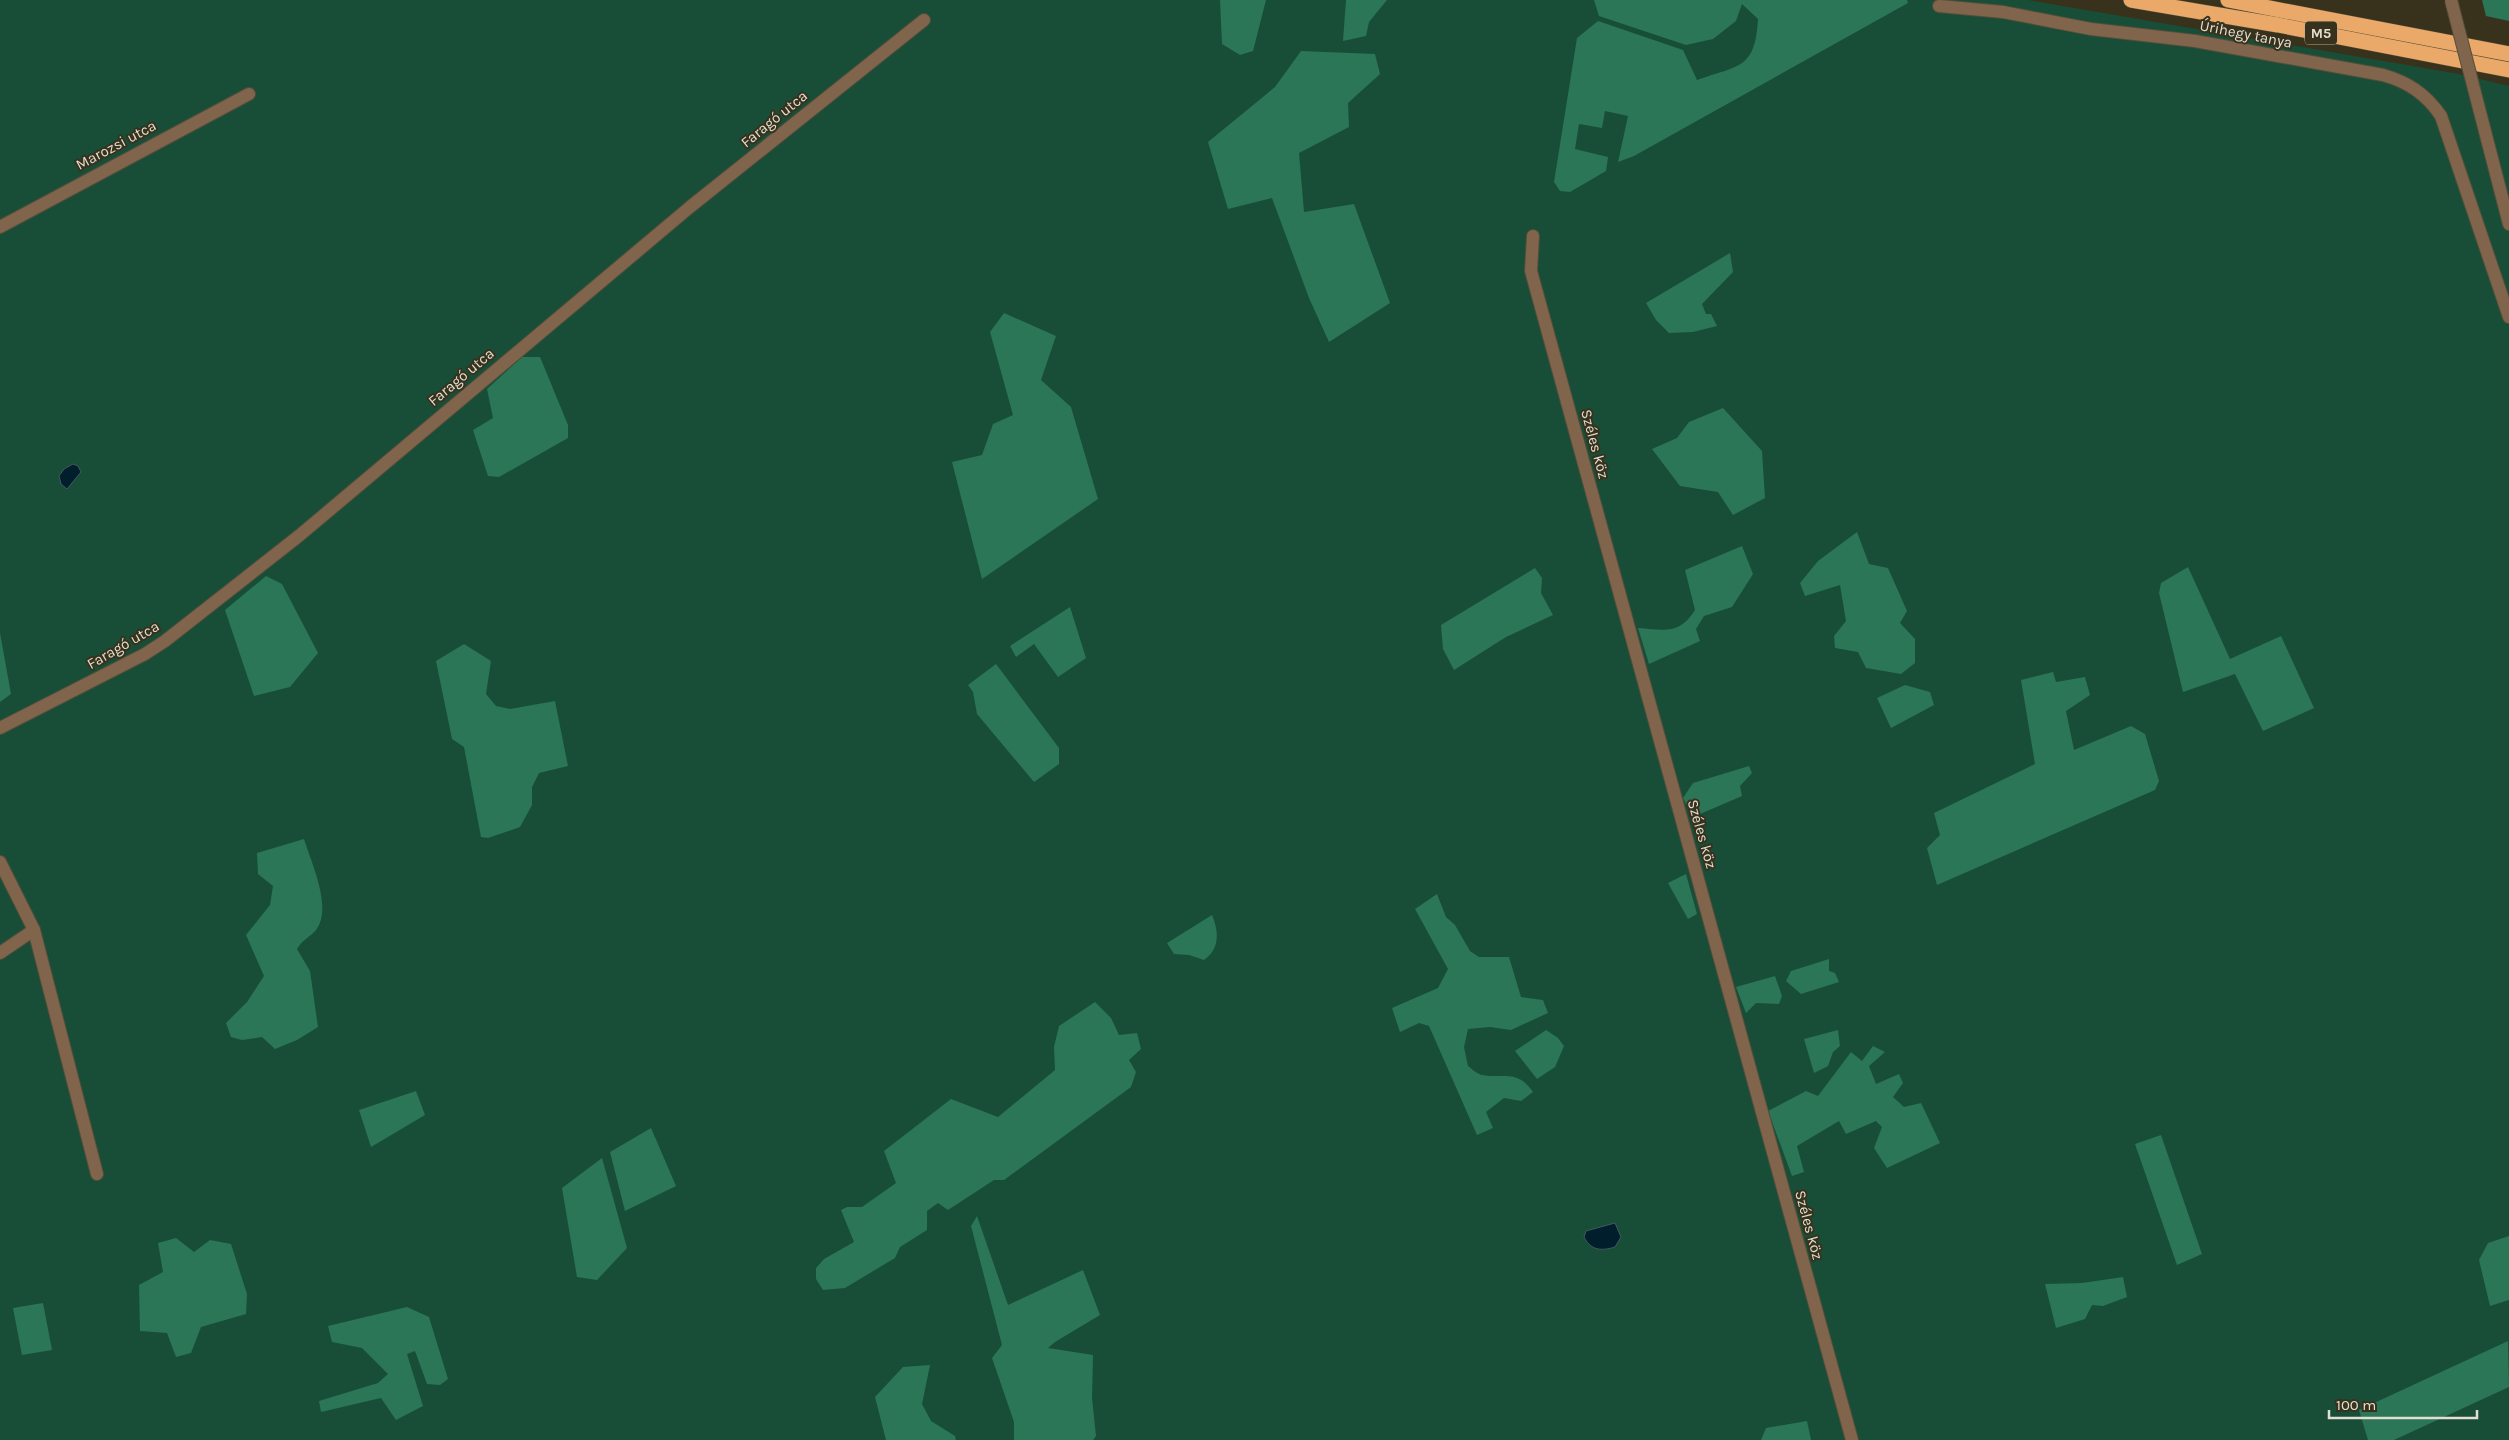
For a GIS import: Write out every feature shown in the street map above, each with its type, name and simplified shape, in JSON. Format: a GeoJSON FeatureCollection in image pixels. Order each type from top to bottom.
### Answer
{"type":"FeatureCollection","features":[{"type":"Feature","properties":{"kind":"highway","name":"M5"},"geometry":{"type":"LineString","coordinates":[[2132,0],[2278,25],[2509,70]]}},
{"type":"Feature","properties":{"kind":"highway","name":"M5"},"geometry":{"type":"LineString","coordinates":[[2228,0],[2509,54]]}},
{"type":"Feature","properties":{"kind":"street"},"geometry":{"type":"LineString","coordinates":[[2451,0],[2509,224]]}},
{"type":"Feature","properties":{"kind":"street","name":"Úrihegy tanya"},"geometry":{"type":"LineString","coordinates":[[1939,6],[2003,12],[2091,29],[2195,41],[2383,75],[2411,86],[2423,94],[2441,116],[2509,317]]}},
{"type":"Feature","properties":{"kind":"street","name":"Faragó utca"},"geometry":{"type":"LineString","coordinates":[[0,728],[153,650],[165,641],[300,535],[690,207],[924,20]]}},
{"type":"Feature","properties":{"kind":"street","name":"Marozsi utca"},"geometry":{"type":"LineString","coordinates":[[0,227],[249,94]]}},
{"type":"Feature","properties":{"kind":"street","name":"Széles köz"},"geometry":{"type":"LineString","coordinates":[[1533,236],[1530,271],[1852,1440]]}},
{"type":"Feature","properties":{"kind":"street"},"geometry":{"type":"LineString","coordinates":[[0,862],[34,930],[97,1174]]}},
{"type":"Feature","properties":{"kind":"street"},"geometry":{"type":"LineString","coordinates":[[0,952],[34,930]]}},
{"type":"Feature","properties":{"kind":"green space"},"geometry":{"type":"Polygon","coordinates":[[[0,0],[2028,0],[2459,74],[2509,86],[2509,1440],[0,1440],[0,0]]]}},
{"type":"Feature","properties":{"kind":"green space"},"geometry":{"type":"Polygon","coordinates":[[[1220,0],[1266,0],[1253,51],[1240,55],[1222,44],[1220,0]]]}},
{"type":"Feature","properties":{"kind":"green space"},"geometry":{"type":"Polygon","coordinates":[[[1346,0],[1387,0],[1369,22],[1366,36],[1343,41],[1346,0]]]}},
{"type":"Feature","properties":{"kind":"green space"},"geometry":{"type":"Polygon","coordinates":[[[1594,0],[1907,0],[1908,3],[1634,156],[1618,162],[1628,116],[1605,111],[1602,128],[1579,124],[1575,149],[1608,157],[1606,171],[1570,192],[1560,191],[1554,182],[1577,38],[1598,21],[1683,50],[1697,80],[1742,63],[1749,56],[1753,48],[1756,35],[1758,19],[1742,4],[1736,21],[1713,39],[1686,45],[1599,16],[1594,0]]]}},
{"type":"Feature","properties":{"kind":"green space"},"geometry":{"type":"Polygon","coordinates":[[[2482,0],[2509,0],[2509,21],[2486,16],[2482,0]]]}},
{"type":"Feature","properties":{"kind":"green space"},"geometry":{"type":"Polygon","coordinates":[[[1301,51],[1375,54],[1380,74],[1348,103],[1349,127],[1299,153],[1304,212],[1354,204],[1390,303],[1329,342],[1309,298],[1272,198],[1228,209],[1208,142],[1275,87],[1301,51]]]}},
{"type":"Feature","properties":{"kind":"green space"},"geometry":{"type":"Polygon","coordinates":[[[1730,253],[1733,272],[1702,304],[1706,314],[1711,314],[1717,326],[1693,332],[1669,333],[1656,320],[1646,303],[1730,253]]]}},
{"type":"Feature","properties":{"kind":"green space"},"geometry":{"type":"Polygon","coordinates":[[[1004,313],[1056,336],[1041,380],[1071,407],[1098,499],[982,579],[952,462],[982,455],[993,424],[1013,415],[990,332],[1004,313]]]}},
{"type":"Feature","properties":{"kind":"green space"},"geometry":{"type":"Polygon","coordinates":[[[522,357],[540,357],[568,425],[568,438],[499,477],[488,476],[473,430],[493,418],[487,389],[522,357]]]}},
{"type":"Feature","properties":{"kind":"green space"},"geometry":{"type":"Polygon","coordinates":[[[1723,408],[1762,451],[1765,498],[1733,515],[1718,492],[1680,486],[1652,449],[1677,438],[1689,422],[1723,408]]]}},
{"type":"Feature","properties":{"kind":"green space"},"geometry":{"type":"Polygon","coordinates":[[[1857,532],[1869,564],[1888,568],[1907,611],[1900,623],[1915,639],[1915,663],[1901,674],[1866,668],[1858,652],[1835,648],[1834,636],[1846,621],[1840,585],[1805,596],[1800,583],[1818,561],[1857,532]]]}},
{"type":"Feature","properties":{"kind":"green space"},"geometry":{"type":"Polygon","coordinates":[[[1742,546],[1753,574],[1732,607],[1704,616],[1696,629],[1700,641],[1649,664],[1638,628],[1664,630],[1683,624],[1695,610],[1685,570],[1742,546]]]}},
{"type":"Feature","properties":{"kind":"green space"},"geometry":{"type":"Polygon","coordinates":[[[2188,567],[2230,659],[2281,636],[2314,708],[2263,731],[2235,674],[2183,692],[2159,593],[2161,583],[2188,567]]]}},
{"type":"Feature","properties":{"kind":"green space"},"geometry":{"type":"Polygon","coordinates":[[[1535,568],[1542,578],[1541,593],[1553,615],[1506,637],[1454,670],[1443,649],[1441,625],[1535,568]]]}},
{"type":"Feature","properties":{"kind":"green space"},"geometry":{"type":"Polygon","coordinates":[[[266,576],[282,584],[318,653],[290,687],[254,696],[225,610],[266,576]]]}},
{"type":"Feature","properties":{"kind":"green space"},"geometry":{"type":"Polygon","coordinates":[[[1070,607],[1086,658],[1058,677],[1034,644],[1016,657],[1010,646],[1070,607]]]}},
{"type":"Feature","properties":{"kind":"green space"},"geometry":{"type":"Polygon","coordinates":[[[0,633],[11,694],[0,702],[0,633]]]}},
{"type":"Feature","properties":{"kind":"green space"},"geometry":{"type":"Polygon","coordinates":[[[464,644],[491,661],[486,694],[496,706],[510,709],[555,701],[568,766],[539,773],[532,787],[532,805],[520,827],[488,838],[481,837],[464,747],[452,739],[436,661],[464,644]]]}},
{"type":"Feature","properties":{"kind":"green space"},"geometry":{"type":"Polygon","coordinates":[[[996,664],[1059,748],[1059,764],[1034,782],[977,714],[973,692],[968,685],[996,664]]]}},
{"type":"Feature","properties":{"kind":"green space"},"geometry":{"type":"Polygon","coordinates":[[[2053,672],[2056,682],[2085,677],[2090,695],[2066,711],[2074,750],[2131,726],[2145,734],[2159,781],[2155,790],[1937,885],[1927,848],[1940,835],[1934,813],[2035,764],[2021,680],[2053,672]]]}},
{"type":"Feature","properties":{"kind":"green space"},"geometry":{"type":"Polygon","coordinates":[[[1905,685],[1930,692],[1934,705],[1891,728],[1877,698],[1905,685]]]}},
{"type":"Feature","properties":{"kind":"green space"},"geometry":{"type":"Polygon","coordinates":[[[1749,766],[1752,773],[1740,786],[1742,796],[1693,817],[1683,798],[1693,783],[1749,766]]]}},
{"type":"Feature","properties":{"kind":"green space"},"geometry":{"type":"Polygon","coordinates":[[[304,839],[319,885],[322,910],[321,921],[316,930],[297,949],[310,971],[318,1027],[297,1040],[275,1049],[262,1037],[242,1040],[231,1037],[226,1023],[247,1002],[264,976],[246,935],[270,905],[273,886],[258,874],[257,853],[304,839]]]}},
{"type":"Feature","properties":{"kind":"green space"},"geometry":{"type":"Polygon","coordinates":[[[1686,874],[1697,914],[1688,919],[1668,883],[1686,874]]]}},
{"type":"Feature","properties":{"kind":"green space"},"geometry":{"type":"Polygon","coordinates":[[[1437,894],[1446,917],[1455,925],[1470,951],[1479,957],[1509,957],[1521,997],[1543,1000],[1548,1013],[1511,1030],[1490,1027],[1468,1029],[1464,1047],[1468,1066],[1476,1073],[1482,1075],[1510,1076],[1521,1080],[1533,1092],[1521,1101],[1504,1098],[1486,1112],[1493,1128],[1477,1135],[1429,1026],[1419,1023],[1400,1032],[1392,1008],[1438,988],[1448,969],[1415,909],[1437,894]]]}},
{"type":"Feature","properties":{"kind":"green space"},"geometry":{"type":"Polygon","coordinates":[[[1212,915],[1217,940],[1209,956],[1204,960],[1189,955],[1174,954],[1167,943],[1212,915]]]}},
{"type":"Feature","properties":{"kind":"green space"},"geometry":{"type":"Polygon","coordinates":[[[1829,959],[1829,971],[1835,973],[1839,982],[1801,994],[1786,981],[1791,971],[1829,959]]]}},
{"type":"Feature","properties":{"kind":"green space"},"geometry":{"type":"Polygon","coordinates":[[[1775,976],[1782,996],[1779,1004],[1756,1003],[1746,1013],[1736,987],[1775,976]]]}},
{"type":"Feature","properties":{"kind":"green space"},"geometry":{"type":"Polygon","coordinates":[[[1095,1002],[1111,1018],[1119,1035],[1137,1033],[1141,1049],[1129,1060],[1136,1072],[1131,1087],[1004,1180],[994,1180],[948,1210],[938,1203],[927,1211],[927,1230],[900,1247],[895,1258],[845,1288],[823,1290],[816,1279],[816,1268],[824,1259],[854,1242],[841,1210],[847,1207],[862,1207],[896,1183],[884,1151],[951,1099],[998,1117],[1055,1070],[1054,1047],[1059,1026],[1095,1002]]]}},
{"type":"Feature","properties":{"kind":"green space"},"geometry":{"type":"Polygon","coordinates":[[[1546,1030],[1558,1038],[1564,1046],[1555,1067],[1537,1079],[1515,1051],[1546,1030]]]}},
{"type":"Feature","properties":{"kind":"green space"},"geometry":{"type":"Polygon","coordinates":[[[1838,1030],[1840,1046],[1833,1052],[1828,1066],[1814,1073],[1804,1039],[1838,1030]]]}},
{"type":"Feature","properties":{"kind":"green space"},"geometry":{"type":"Polygon","coordinates":[[[1873,1046],[1885,1052],[1869,1066],[1876,1084],[1899,1074],[1903,1083],[1893,1097],[1904,1107],[1921,1103],[1940,1143],[1887,1168],[1874,1148],[1882,1127],[1876,1121],[1846,1134],[1839,1121],[1797,1146],[1804,1172],[1792,1176],[1768,1111],[1806,1091],[1818,1096],[1851,1052],[1862,1061],[1873,1046]]]}},
{"type":"Feature","properties":{"kind":"green space"},"geometry":{"type":"Polygon","coordinates":[[[416,1091],[425,1115],[371,1147],[359,1110],[416,1091]]]}},
{"type":"Feature","properties":{"kind":"green space"},"geometry":{"type":"Polygon","coordinates":[[[651,1128],[676,1186],[625,1211],[610,1152],[651,1128]]]}},
{"type":"Feature","properties":{"kind":"green space"},"geometry":{"type":"Polygon","coordinates":[[[2161,1135],[2202,1254],[2177,1265],[2135,1144],[2161,1135]]]}},
{"type":"Feature","properties":{"kind":"green space"},"geometry":{"type":"Polygon","coordinates":[[[602,1158],[627,1248],[597,1280],[577,1277],[562,1188],[602,1158]]]}},
{"type":"Feature","properties":{"kind":"green space"},"geometry":{"type":"Polygon","coordinates":[[[977,1216],[1008,1305],[1083,1270],[1100,1315],[1048,1348],[1093,1355],[1092,1398],[1096,1436],[1093,1440],[1014,1440],[1014,1422],[992,1358],[1002,1345],[971,1226],[977,1216]]]}},
{"type":"Feature","properties":{"kind":"green space"},"geometry":{"type":"Polygon","coordinates":[[[2509,1236],[2509,1300],[2490,1306],[2479,1260],[2488,1243],[2509,1236]]]}},
{"type":"Feature","properties":{"kind":"green space"},"geometry":{"type":"Polygon","coordinates":[[[176,1238],[194,1252],[210,1240],[231,1244],[247,1294],[246,1314],[201,1327],[191,1353],[176,1357],[167,1333],[140,1331],[139,1285],[163,1272],[158,1243],[176,1238]]]}},
{"type":"Feature","properties":{"kind":"green space"},"geometry":{"type":"Polygon","coordinates":[[[2123,1277],[2127,1297],[2103,1306],[2092,1305],[2085,1319],[2056,1328],[2045,1284],[2082,1283],[2123,1277]]]}},
{"type":"Feature","properties":{"kind":"green space"},"geometry":{"type":"Polygon","coordinates":[[[43,1303],[52,1350],[22,1355],[13,1308],[43,1303]]]}},
{"type":"Feature","properties":{"kind":"green space"},"geometry":{"type":"Polygon","coordinates":[[[407,1307],[429,1317],[448,1379],[440,1385],[427,1384],[415,1351],[407,1354],[423,1406],[396,1420],[381,1398],[321,1412],[319,1401],[378,1383],[388,1374],[362,1348],[332,1342],[328,1326],[407,1307]]]}},
{"type":"Feature","properties":{"kind":"green space"},"geometry":{"type":"Polygon","coordinates":[[[2508,1341],[2509,1387],[2394,1440],[2368,1440],[2359,1410],[2508,1341]]]}},
{"type":"Feature","properties":{"kind":"green space"},"geometry":{"type":"Polygon","coordinates":[[[930,1365],[922,1404],[931,1421],[955,1436],[956,1440],[886,1440],[875,1397],[903,1367],[930,1365]]]}},
{"type":"Feature","properties":{"kind":"green space"},"geometry":{"type":"Polygon","coordinates":[[[1807,1421],[1811,1440],[1761,1440],[1766,1428],[1807,1421]]]}},
{"type":"Feature","properties":{"kind":"water"},"geometry":{"type":"Polygon","coordinates":[[[73,464],[78,466],[81,472],[67,489],[61,484],[59,476],[64,469],[73,464]]]}},
{"type":"Feature","properties":{"kind":"water"},"geometry":{"type":"Polygon","coordinates":[[[1615,1223],[1621,1237],[1615,1247],[1597,1249],[1590,1245],[1584,1237],[1586,1231],[1615,1223]]]}}]}
